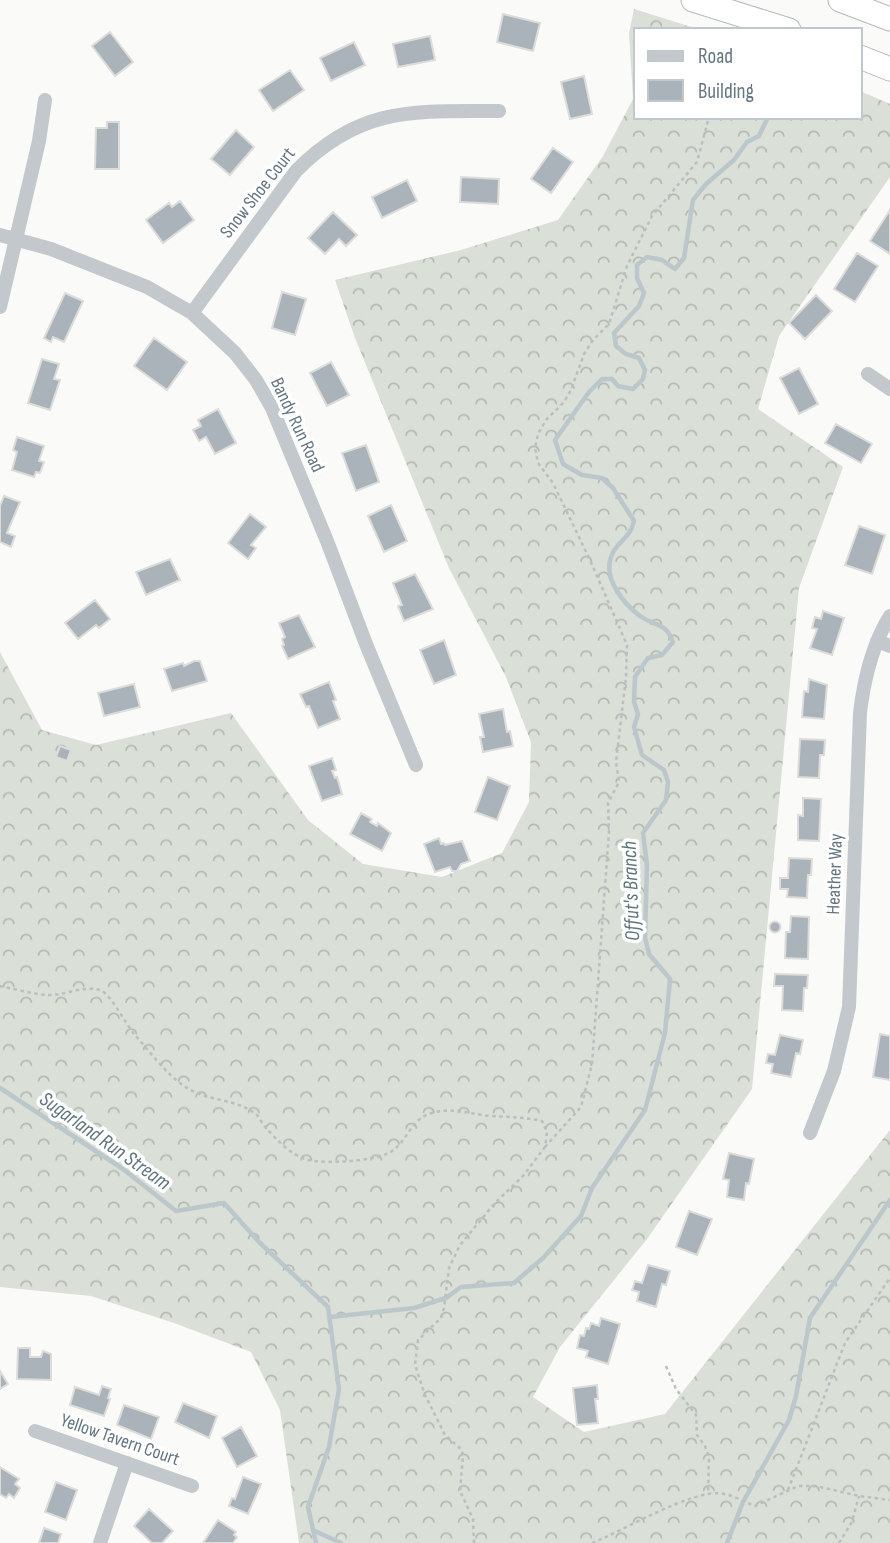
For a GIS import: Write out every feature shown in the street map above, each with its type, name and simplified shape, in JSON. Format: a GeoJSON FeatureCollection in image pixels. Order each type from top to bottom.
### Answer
{"type":"FeatureCollection","features":[{"type":"Feature","properties":{"kind":"highway"},"geometry":{"type":"LineString","coordinates":[[692,0],[783,28]]}},
{"type":"Feature","properties":{"kind":"highway"},"geometry":{"type":"LineString","coordinates":[[840,0],[890,19]]}},
{"type":"Feature","properties":{"kind":"highway"},"geometry":{"type":"LineString","coordinates":[[862,58],[890,69]]}},
{"type":"Feature","properties":{"kind":"street"},"geometry":{"type":"LineString","coordinates":[[0,307],[39,141],[45,100]]}},
{"type":"Feature","properties":{"kind":"street","name":"Snow Shoe Court"},"geometry":{"type":"LineString","coordinates":[[192,313],[296,171],[314,152],[333,139],[376,119],[399,114],[499,111]]}},
{"type":"Feature","properties":{"kind":"street","name":"Bandy Run Road"},"geometry":{"type":"LineString","coordinates":[[0,235],[51,249],[147,286],[192,313],[236,353],[272,408],[416,765]]}},
{"type":"Feature","properties":{"kind":"street"},"geometry":{"type":"LineString","coordinates":[[868,374],[890,389]]}},
{"type":"Feature","properties":{"kind":"street","name":"Heather Way"},"geometry":{"type":"LineString","coordinates":[[810,1133],[834,1070],[849,1007],[860,713],[868,667],[884,644],[890,617]]}},
{"type":"Feature","properties":{"kind":"street","name":"Yellow Tavern Court"},"geometry":{"type":"LineString","coordinates":[[35,1431],[192,1486]]}},
{"type":"Feature","properties":{"kind":"street"},"geometry":{"type":"LineString","coordinates":[[100,1543],[127,1463]]}},
{"type":"Feature","properties":{"kind":"path"},"geometry":{"type":"LineString","coordinates":[[474,1543],[472,1520],[460,1491],[463,1455],[461,1449],[445,1436],[425,1395],[415,1365],[418,1340],[441,1318],[449,1268],[460,1245],[581,1107],[592,1064],[609,832],[608,803],[620,782],[617,762],[627,645],[558,494],[538,463],[538,434],[545,420],[564,402],[584,354],[593,340],[609,324],[620,284],[636,245],[652,216],[696,162],[708,119]]}},
{"type":"Feature","properties":{"kind":"path"},"geometry":{"type":"LineString","coordinates":[[0,986],[48,996],[100,990],[107,995],[125,1025],[175,1078],[196,1093],[225,1100],[256,1115],[297,1157],[312,1161],[334,1161],[378,1157],[393,1152],[416,1120],[432,1113],[456,1110],[493,1116],[520,1116],[542,1121],[547,1132],[545,1147]]}},
{"type":"Feature","properties":{"kind":"path"},"geometry":{"type":"LineString","coordinates":[[788,1490],[845,1343],[890,1278]]}},
{"type":"Feature","properties":{"kind":"path"},"geometry":{"type":"LineString","coordinates":[[666,1366],[676,1389],[696,1415],[697,1436],[705,1446],[709,1458],[708,1494]]}},
{"type":"Feature","properties":{"kind":"path"},"geometry":{"type":"LineString","coordinates":[[592,1543],[684,1500],[708,1494],[723,1493],[755,1507],[798,1486],[816,1486],[890,1500]]}},
{"type":"Feature","properties":{"kind":"path"},"geometry":{"type":"LineString","coordinates":[[839,1543],[852,1522],[859,1496]]}},
{"type":"Feature","properties":{"kind":"green space"},"geometry":{"type":"Polygon","coordinates":[[[634,9],[695,28],[634,28],[634,119],[862,119],[862,92],[890,104],[890,177],[779,336],[758,409],[843,467],[799,588],[752,1089],[647,1239],[560,1347],[533,1397],[584,1432],[665,1414],[890,1130],[890,1543],[299,1543],[280,1410],[251,1352],[91,1296],[0,1287],[0,652],[42,730],[96,745],[231,713],[308,820],[363,864],[442,877],[502,853],[529,802],[531,742],[506,677],[449,568],[355,338],[335,280],[461,250],[558,220],[603,156],[633,99],[629,33],[634,9]]]}},
{"type":"Feature","properties":{"kind":"building"},"geometry":{"type":"Polygon","coordinates":[[[503,14],[540,23],[533,51],[497,42],[503,14]]]}},
{"type":"Feature","properties":{"kind":"building"},"geometry":{"type":"Polygon","coordinates":[[[110,32],[133,62],[115,76],[92,46],[110,32]]]}},
{"type":"Feature","properties":{"kind":"building"},"geometry":{"type":"Polygon","coordinates":[[[430,36],[435,60],[398,67],[393,44],[430,36]]]}},
{"type":"Feature","properties":{"kind":"building"},"geometry":{"type":"Polygon","coordinates":[[[354,42],[365,65],[331,81],[320,58],[354,42]]]}},
{"type":"Feature","properties":{"kind":"building"},"geometry":{"type":"Polygon","coordinates":[[[290,70],[304,90],[273,111],[259,90],[290,70]]]}},
{"type":"Feature","properties":{"kind":"building"},"geometry":{"type":"Polygon","coordinates":[[[584,76],[592,114],[570,119],[561,82],[584,76]]]}},
{"type":"Feature","properties":{"kind":"building"},"geometry":{"type":"Polygon","coordinates":[[[107,122],[119,122],[119,169],[95,169],[96,128],[107,128],[107,122]]]}},
{"type":"Feature","properties":{"kind":"building"},"geometry":{"type":"Polygon","coordinates":[[[236,130],[254,147],[230,175],[211,159],[236,130]]]}},
{"type":"Feature","properties":{"kind":"building"},"geometry":{"type":"Polygon","coordinates":[[[553,148],[573,162],[551,193],[531,179],[553,148]]]}},
{"type":"Feature","properties":{"kind":"building"},"geometry":{"type":"Polygon","coordinates":[[[461,177],[499,179],[498,204],[460,202],[461,177]]]}},
{"type":"Feature","properties":{"kind":"building"},"geometry":{"type":"Polygon","coordinates":[[[407,180],[417,201],[382,218],[372,197],[407,180]]]}},
{"type":"Feature","properties":{"kind":"building"},"geometry":{"type":"Polygon","coordinates":[[[180,201],[194,220],[163,243],[146,220],[169,203],[172,207],[180,201]]]}},
{"type":"Feature","properties":{"kind":"building"},"geometry":{"type":"Polygon","coordinates":[[[890,210],[890,254],[870,241],[890,210]]]}},
{"type":"Feature","properties":{"kind":"building"},"geometry":{"type":"Polygon","coordinates":[[[333,212],[357,235],[346,246],[339,239],[325,254],[308,238],[333,212]]]}},
{"type":"Feature","properties":{"kind":"building"},"geometry":{"type":"Polygon","coordinates":[[[857,253],[878,266],[855,302],[834,289],[857,253]]]}},
{"type":"Feature","properties":{"kind":"building"},"geometry":{"type":"Polygon","coordinates":[[[282,292],[306,299],[295,335],[272,328],[282,292]]]}},
{"type":"Feature","properties":{"kind":"building"},"geometry":{"type":"Polygon","coordinates":[[[65,293],[83,301],[64,342],[53,337],[51,342],[44,338],[65,293]]]}},
{"type":"Feature","properties":{"kind":"building"},"geometry":{"type":"Polygon","coordinates":[[[816,295],[832,311],[805,339],[789,323],[816,295]]]}},
{"type":"Feature","properties":{"kind":"building"},"geometry":{"type":"Polygon","coordinates":[[[154,338],[187,362],[167,390],[134,366],[154,338]]]}},
{"type":"Feature","properties":{"kind":"building"},"geometry":{"type":"Polygon","coordinates":[[[42,359],[59,364],[54,379],[60,380],[50,410],[28,403],[42,359]]]}},
{"type":"Feature","properties":{"kind":"building"},"geometry":{"type":"Polygon","coordinates":[[[331,362],[349,395],[327,406],[310,373],[331,362]]]}},
{"type":"Feature","properties":{"kind":"building"},"geometry":{"type":"Polygon","coordinates":[[[799,368],[818,404],[799,414],[780,378],[799,368]]]}},
{"type":"Feature","properties":{"kind":"building"},"geometry":{"type":"Polygon","coordinates":[[[218,409],[236,443],[215,454],[206,437],[199,441],[193,430],[201,426],[198,420],[218,409]]]}},
{"type":"Feature","properties":{"kind":"building"},"geometry":{"type":"Polygon","coordinates":[[[836,424],[872,444],[861,463],[825,443],[836,424]]]}},
{"type":"Feature","properties":{"kind":"building"},"geometry":{"type":"Polygon","coordinates":[[[17,437],[44,446],[39,461],[44,462],[40,473],[36,472],[34,477],[12,470],[17,452],[13,450],[17,437]]]}},
{"type":"Feature","properties":{"kind":"building"},"geometry":{"type":"Polygon","coordinates":[[[366,445],[379,482],[356,491],[342,453],[366,445]]]}},
{"type":"Feature","properties":{"kind":"building"},"geometry":{"type":"Polygon","coordinates":[[[4,496],[20,502],[7,533],[15,536],[11,547],[0,542],[0,506],[4,496]]]}},
{"type":"Feature","properties":{"kind":"building"},"geometry":{"type":"Polygon","coordinates":[[[391,505],[407,541],[384,552],[368,516],[391,505]]]}},
{"type":"Feature","properties":{"kind":"building"},"geometry":{"type":"Polygon","coordinates":[[[250,514],[266,527],[251,545],[256,548],[248,559],[228,543],[250,514]]]}},
{"type":"Feature","properties":{"kind":"building"},"geometry":{"type":"Polygon","coordinates":[[[859,526],[885,535],[872,574],[845,565],[859,526]]]}},
{"type":"Feature","properties":{"kind":"building"},"geometry":{"type":"Polygon","coordinates":[[[170,559],[180,580],[146,595],[136,572],[170,559]]]}},
{"type":"Feature","properties":{"kind":"building"},"geometry":{"type":"Polygon","coordinates":[[[415,574],[433,609],[404,621],[398,606],[402,605],[393,583],[415,574]]]}},
{"type":"Feature","properties":{"kind":"building"},"geometry":{"type":"Polygon","coordinates":[[[95,600],[110,619],[99,628],[96,625],[78,639],[65,623],[95,600]]]}},
{"type":"Feature","properties":{"kind":"building"},"geometry":{"type":"Polygon","coordinates":[[[823,611],[844,618],[832,655],[810,648],[817,629],[812,628],[815,617],[821,619],[823,611]]]}},
{"type":"Feature","properties":{"kind":"building"},"geometry":{"type":"Polygon","coordinates":[[[299,615],[315,647],[288,659],[282,646],[282,639],[285,637],[279,623],[299,615]]]}},
{"type":"Feature","properties":{"kind":"building"},"geometry":{"type":"Polygon","coordinates":[[[444,640],[456,675],[434,684],[420,650],[444,640]]]}},
{"type":"Feature","properties":{"kind":"building"},"geometry":{"type":"Polygon","coordinates":[[[200,661],[207,681],[172,691],[164,669],[183,663],[184,666],[200,661]]]}},
{"type":"Feature","properties":{"kind":"building"},"geometry":{"type":"Polygon","coordinates":[[[809,679],[827,685],[824,719],[802,717],[804,691],[808,692],[809,679]]]}},
{"type":"Feature","properties":{"kind":"building"},"geometry":{"type":"Polygon","coordinates":[[[329,682],[340,719],[318,728],[309,706],[306,707],[300,694],[329,682]]]}},
{"type":"Feature","properties":{"kind":"building"},"geometry":{"type":"Polygon","coordinates":[[[134,684],[140,707],[104,716],[98,693],[134,684]]]}},
{"type":"Feature","properties":{"kind":"building"},"geometry":{"type":"Polygon","coordinates":[[[503,709],[507,732],[510,731],[513,746],[483,752],[480,737],[484,737],[479,714],[503,709]]]}},
{"type":"Feature","properties":{"kind":"building"},"geometry":{"type":"Polygon","coordinates":[[[800,739],[825,740],[824,755],[820,755],[819,778],[798,777],[800,739]]]}},
{"type":"Feature","properties":{"kind":"building"},"geometry":{"type":"Polygon","coordinates":[[[60,746],[71,750],[67,761],[56,757],[60,746]]]}},
{"type":"Feature","properties":{"kind":"building"},"geometry":{"type":"Polygon","coordinates":[[[332,758],[336,770],[332,771],[335,778],[337,777],[342,794],[322,801],[309,766],[332,758]]]}},
{"type":"Feature","properties":{"kind":"building"},"geometry":{"type":"Polygon","coordinates":[[[488,777],[510,786],[497,820],[475,812],[488,777]]]}},
{"type":"Feature","properties":{"kind":"building"},"geometry":{"type":"Polygon","coordinates":[[[803,798],[821,799],[819,841],[798,840],[798,815],[803,816],[803,798]]]}},
{"type":"Feature","properties":{"kind":"building"},"geometry":{"type":"Polygon","coordinates":[[[361,813],[372,819],[370,822],[377,826],[378,823],[391,833],[382,851],[350,834],[361,813]]]}},
{"type":"Feature","properties":{"kind":"building"},"geometry":{"type":"Polygon","coordinates":[[[439,838],[441,844],[445,845],[462,841],[470,861],[461,864],[457,871],[452,871],[450,867],[435,872],[424,844],[439,838]]]}},
{"type":"Feature","properties":{"kind":"building"},"geometry":{"type":"Polygon","coordinates":[[[789,858],[812,859],[807,898],[787,897],[788,889],[780,889],[780,878],[788,878],[789,858]]]}},
{"type":"Feature","properties":{"kind":"building"},"geometry":{"type":"Polygon","coordinates":[[[791,916],[809,917],[808,959],[785,958],[786,932],[790,932],[791,916]]]}},
{"type":"Feature","properties":{"kind":"building"},"geometry":{"type":"Polygon","coordinates":[[[775,921],[781,927],[775,933],[769,927],[775,921]]]}},
{"type":"Feature","properties":{"kind":"building"},"geometry":{"type":"Polygon","coordinates":[[[775,974],[808,975],[807,988],[804,988],[803,1011],[782,1010],[783,986],[774,986],[775,974]]]}},
{"type":"Feature","properties":{"kind":"building"},"geometry":{"type":"Polygon","coordinates":[[[880,1034],[890,1036],[890,1080],[873,1077],[880,1034]]]}},
{"type":"Feature","properties":{"kind":"building"},"geometry":{"type":"Polygon","coordinates":[[[780,1035],[803,1040],[800,1054],[796,1053],[791,1077],[771,1073],[773,1064],[766,1063],[768,1054],[775,1055],[780,1035]]]}},
{"type":"Feature","properties":{"kind":"building"},"geometry":{"type":"Polygon","coordinates":[[[729,1153],[754,1159],[744,1200],[727,1197],[729,1180],[723,1179],[729,1153]]]}},
{"type":"Feature","properties":{"kind":"building"},"geometry":{"type":"Polygon","coordinates":[[[689,1211],[712,1219],[697,1255],[676,1247],[689,1211]]]}},
{"type":"Feature","properties":{"kind":"building"},"geometry":{"type":"Polygon","coordinates":[[[648,1265],[670,1271],[666,1285],[662,1284],[656,1307],[637,1301],[639,1292],[632,1290],[635,1281],[642,1283],[648,1265]]]}},
{"type":"Feature","properties":{"kind":"building"},"geometry":{"type":"Polygon","coordinates":[[[601,1318],[620,1324],[608,1364],[586,1357],[588,1351],[577,1348],[580,1335],[584,1336],[591,1323],[599,1326],[601,1318]]]}},
{"type":"Feature","properties":{"kind":"building"},"geometry":{"type":"Polygon","coordinates":[[[18,1348],[30,1348],[30,1357],[41,1357],[43,1351],[51,1354],[51,1380],[17,1379],[18,1348]]]}},
{"type":"Feature","properties":{"kind":"building"},"geometry":{"type":"Polygon","coordinates":[[[0,1371],[8,1384],[0,1389],[0,1371]]]}},
{"type":"Feature","properties":{"kind":"building"},"geometry":{"type":"Polygon","coordinates":[[[597,1385],[598,1399],[595,1399],[598,1423],[577,1425],[573,1388],[597,1385]]]}},
{"type":"Feature","properties":{"kind":"building"},"geometry":{"type":"Polygon","coordinates":[[[102,1386],[111,1389],[104,1416],[70,1405],[75,1387],[99,1395],[102,1386]]]}},
{"type":"Feature","properties":{"kind":"building"},"geometry":{"type":"Polygon","coordinates":[[[183,1403],[217,1416],[209,1438],[175,1422],[183,1403]]]}},
{"type":"Feature","properties":{"kind":"building"},"geometry":{"type":"Polygon","coordinates":[[[124,1405],[159,1417],[151,1439],[117,1425],[124,1405]]]}},
{"type":"Feature","properties":{"kind":"building"},"geometry":{"type":"Polygon","coordinates":[[[241,1427],[257,1456],[237,1467],[222,1438],[241,1427]]]}},
{"type":"Feature","properties":{"kind":"building"},"geometry":{"type":"Polygon","coordinates":[[[0,1467],[19,1479],[15,1484],[20,1488],[14,1498],[9,1494],[6,1498],[0,1494],[0,1467]]]}},
{"type":"Feature","properties":{"kind":"building"},"geometry":{"type":"Polygon","coordinates":[[[243,1477],[261,1484],[248,1514],[229,1506],[232,1498],[235,1499],[243,1477]]]}},
{"type":"Feature","properties":{"kind":"building"},"geometry":{"type":"Polygon","coordinates":[[[56,1482],[77,1490],[66,1520],[45,1512],[56,1482]]]}},
{"type":"Feature","properties":{"kind":"building"},"geometry":{"type":"Polygon","coordinates":[[[149,1509],[173,1531],[162,1543],[152,1543],[134,1526],[149,1509]]]}},
{"type":"Feature","properties":{"kind":"building"},"geometry":{"type":"Polygon","coordinates":[[[218,1520],[236,1532],[234,1535],[237,1537],[233,1543],[203,1543],[218,1520]]]}},
{"type":"Feature","properties":{"kind":"building"},"geometry":{"type":"Polygon","coordinates":[[[44,1528],[61,1534],[58,1543],[39,1543],[44,1528]]]}},
{"type":"Feature","properties":{"kind":"waterway","name":"Offut's Branch"},"geometry":{"type":"LineString","coordinates":[[330,1317],[414,1308],[446,1298],[461,1287],[514,1283],[543,1258],[581,1216],[592,1188],[645,1110],[665,1033],[670,979],[649,954],[645,937],[647,865],[643,833],[666,800],[668,782],[664,770],[642,755],[634,727],[638,714],[634,702],[635,677],[648,658],[662,655],[673,642],[667,631],[640,616],[628,605],[612,582],[609,565],[611,557],[634,521],[613,488],[602,478],[582,475],[563,464],[555,440],[589,392],[602,379],[612,379],[618,386],[633,389],[643,379],[645,370],[639,358],[626,354],[616,346],[614,333],[639,306],[644,293],[637,278],[637,265],[647,257],[662,260],[675,269],[684,258],[693,200],[706,184],[734,160],[747,142],[759,136],[767,119]]}},
{"type":"Feature","properties":{"kind":"waterway","name":"Sugarland Run Stream"},"geometry":{"type":"LineString","coordinates":[[0,1088],[123,1169],[176,1211],[224,1203],[259,1242],[328,1307],[339,1389],[329,1447],[308,1507],[316,1543]]}},
{"type":"Feature","properties":{"kind":"waterway","name":"Sugarland Run Stream"},"geometry":{"type":"LineString","coordinates":[[727,1543],[743,1502],[789,1420],[810,1318],[890,1200]]}},
{"type":"Feature","properties":{"kind":"waterway"},"geometry":{"type":"LineString","coordinates":[[313,1530],[341,1543]]}}]}
